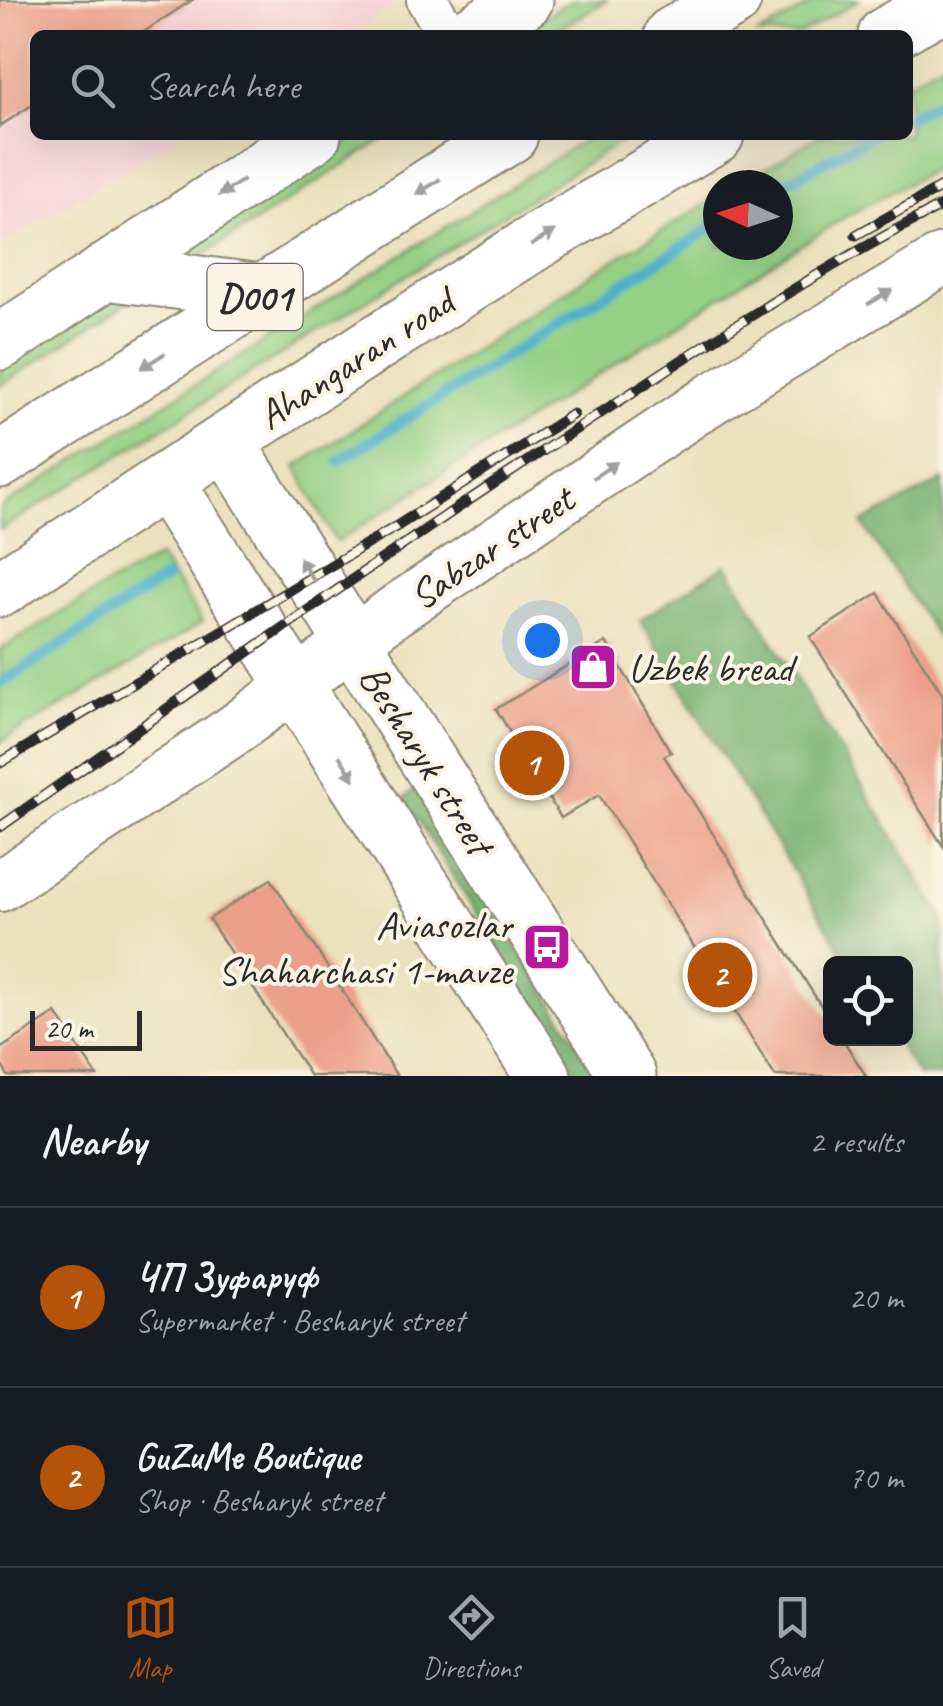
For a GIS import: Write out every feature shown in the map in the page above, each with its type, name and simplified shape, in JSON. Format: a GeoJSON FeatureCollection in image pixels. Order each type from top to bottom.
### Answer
{"type":"FeatureCollection","features":[{"type":"Feature","properties":{"kind":"main road"},"geometry":{"type":"LineString","coordinates":[[478,30],[525,0]]}},
{"type":"Feature","properties":{"kind":"main road"},"geometry":{"type":"LineString","coordinates":[[681,30],[733,0]]}},
{"type":"Feature","properties":{"kind":"main road"},"geometry":{"type":"LineString","coordinates":[[895,30],[943,3]]}},
{"type":"Feature","properties":{"kind":"main road"},"geometry":{"type":"LineString","coordinates":[[0,342],[305,140]]}},
{"type":"Feature","properties":{"kind":"main road","name":"D001"},"geometry":{"type":"LineString","coordinates":[[0,460],[502,140]]}},
{"type":"Feature","properties":{"kind":"main road","name":"Ahangaran road"},"geometry":{"type":"LineString","coordinates":[[0,588],[531,245],[708,140]]}},
{"type":"Feature","properties":{"kind":"main road"},"geometry":{"type":"LineString","coordinates":[[105,272],[262,292]]}},
{"type":"Feature","properties":{"kind":"main road","name":"Besharyk street"},"geometry":{"type":"LineString","coordinates":[[226,442],[628,1076]]}},
{"type":"Feature","properties":{"kind":"main road","name":"Besharyk street"},"geometry":{"type":"LineString","coordinates":[[166,482],[542,1076]]}},
{"type":"Feature","properties":{"kind":"street"},"geometry":{"type":"LineString","coordinates":[[426,0],[446,30]]}},
{"type":"Feature","properties":{"kind":"street","name":"Sabzar street"},"geometry":{"type":"LineString","coordinates":[[0,886],[234,730],[400,608],[714,398],[943,260]]}},
{"type":"Feature","properties":{"kind":"shaded area"},"geometry":{"type":"Polygon","coordinates":[[[0,0],[390,0],[394,6],[355,30],[30,30],[30,140],[174,140],[0,245],[0,0]]]}},
{"type":"Feature","properties":{"kind":"green space"},"geometry":{"type":"Polygon","coordinates":[[[572,0],[607,0],[556,30],[523,30],[572,0]]]}},
{"type":"Feature","properties":{"kind":"green space"},"geometry":{"type":"Polygon","coordinates":[[[819,0],[859,0],[808,30],[767,30],[819,0]]]}},
{"type":"Feature","properties":{"kind":"green space"},"geometry":{"type":"Polygon","coordinates":[[[943,61],[943,164],[848,215],[793,250],[793,170],[763,170],[812,140],[913,140],[913,79],[943,61]]]}},
{"type":"Feature","properties":{"kind":"green space"},"geometry":{"type":"Polygon","coordinates":[[[350,140],[382,140],[188,265],[166,259],[350,140]]]}},
{"type":"Feature","properties":{"kind":"green space"},"geometry":{"type":"Polygon","coordinates":[[[584,140],[623,140],[0,530],[0,508],[584,140]]]}},
{"type":"Feature","properties":{"kind":"green space"},"geometry":{"type":"Polygon","coordinates":[[[703,206],[703,260],[778,260],[336,542],[296,467],[596,271],[703,206]]]}},
{"type":"Feature","properties":{"kind":"green space"},"geometry":{"type":"Polygon","coordinates":[[[121,288],[141,293],[0,386],[0,366],[121,288]]]}},
{"type":"Feature","properties":{"kind":"green space"},"geometry":{"type":"Polygon","coordinates":[[[943,480],[943,647],[862,523],[943,480]]]}},
{"type":"Feature","properties":{"kind":"green space"},"geometry":{"type":"Polygon","coordinates":[[[159,557],[203,622],[0,742],[0,650],[159,557]]]}},
{"type":"Feature","properties":{"kind":"green space"},"geometry":{"type":"Polygon","coordinates":[[[726,565],[943,917],[943,1076],[918,1076],[899,1046],[913,1046],[913,956],[845,956],[640,620],[726,565]]]}},
{"type":"Feature","properties":{"kind":"green space"},"geometry":{"type":"Polygon","coordinates":[[[416,788],[599,1076],[578,1076],[404,798],[416,788]]]}},
{"type":"Feature","properties":{"kind":"building"},"geometry":{"type":"Polygon","coordinates":[[[0,0],[192,0],[147,30],[30,30],[30,106],[0,126],[0,0]]]}},
{"type":"Feature","properties":{"kind":"building"},"geometry":{"type":"Polygon","coordinates":[[[878,593],[943,695],[943,846],[810,637],[878,593]]]}},
{"type":"Feature","properties":{"kind":"building"},"geometry":{"type":"Polygon","coordinates":[[[606,642],[671,752],[664,756],[823,1009],[823,1046],[847,1046],[866,1076],[775,1076],[599,795],[561,818],[496,709],[606,642]]]}},
{"type":"Feature","properties":{"kind":"building"},"geometry":{"type":"Polygon","coordinates":[[[271,879],[397,1076],[310,1076],[209,919],[271,879]]]}},
{"type":"Feature","properties":{"kind":"building"},"geometry":{"type":"Polygon","coordinates":[[[56,1013],[97,1076],[8,1076],[0,1063],[0,1049],[56,1013]]]}},
{"type":"Feature","properties":{"kind":"waterway"},"geometry":{"type":"LineString","coordinates":[[913,114],[943,99]]}},
{"type":"Feature","properties":{"kind":"waterway"},"geometry":{"type":"LineString","coordinates":[[793,179],[864,140]]}},
{"type":"Feature","properties":{"kind":"waterway"},"geometry":{"type":"LineString","coordinates":[[339,461],[703,233]]}},
{"type":"Feature","properties":{"kind":"waterway"},"geometry":{"type":"LineString","coordinates":[[0,684],[166,578]]}},
{"type":"Feature","properties":{"kind":"railway"},"geometry":{"type":"LineString","coordinates":[[856,235],[943,186]]}},
{"type":"Feature","properties":{"kind":"railway"},"geometry":{"type":"LineString","coordinates":[[0,827],[518,467],[766,307],[943,205]]}},
{"type":"Feature","properties":{"kind":"railway"},"geometry":{"type":"LineString","coordinates":[[0,763],[397,526],[573,414]]}},
{"type":"Feature","properties":{"kind":"place","name":"Uzbek bread"},"geometry":{"type":"Point","coordinates":[593,667]}},
{"type":"Feature","properties":{"kind":"place","name":"ЧП Зуфаруф"},"geometry":{"type":"Point","coordinates":[532,763]}},
{"type":"Feature","properties":{"kind":"place","name":"Aviasozlar Shaharchasi 1-mavze"},"geometry":{"type":"Point","coordinates":[547,947]}},
{"type":"Feature","properties":{"kind":"place","name":"GuZuMe Boutique"},"geometry":{"type":"Point","coordinates":[720,975]}}]}
